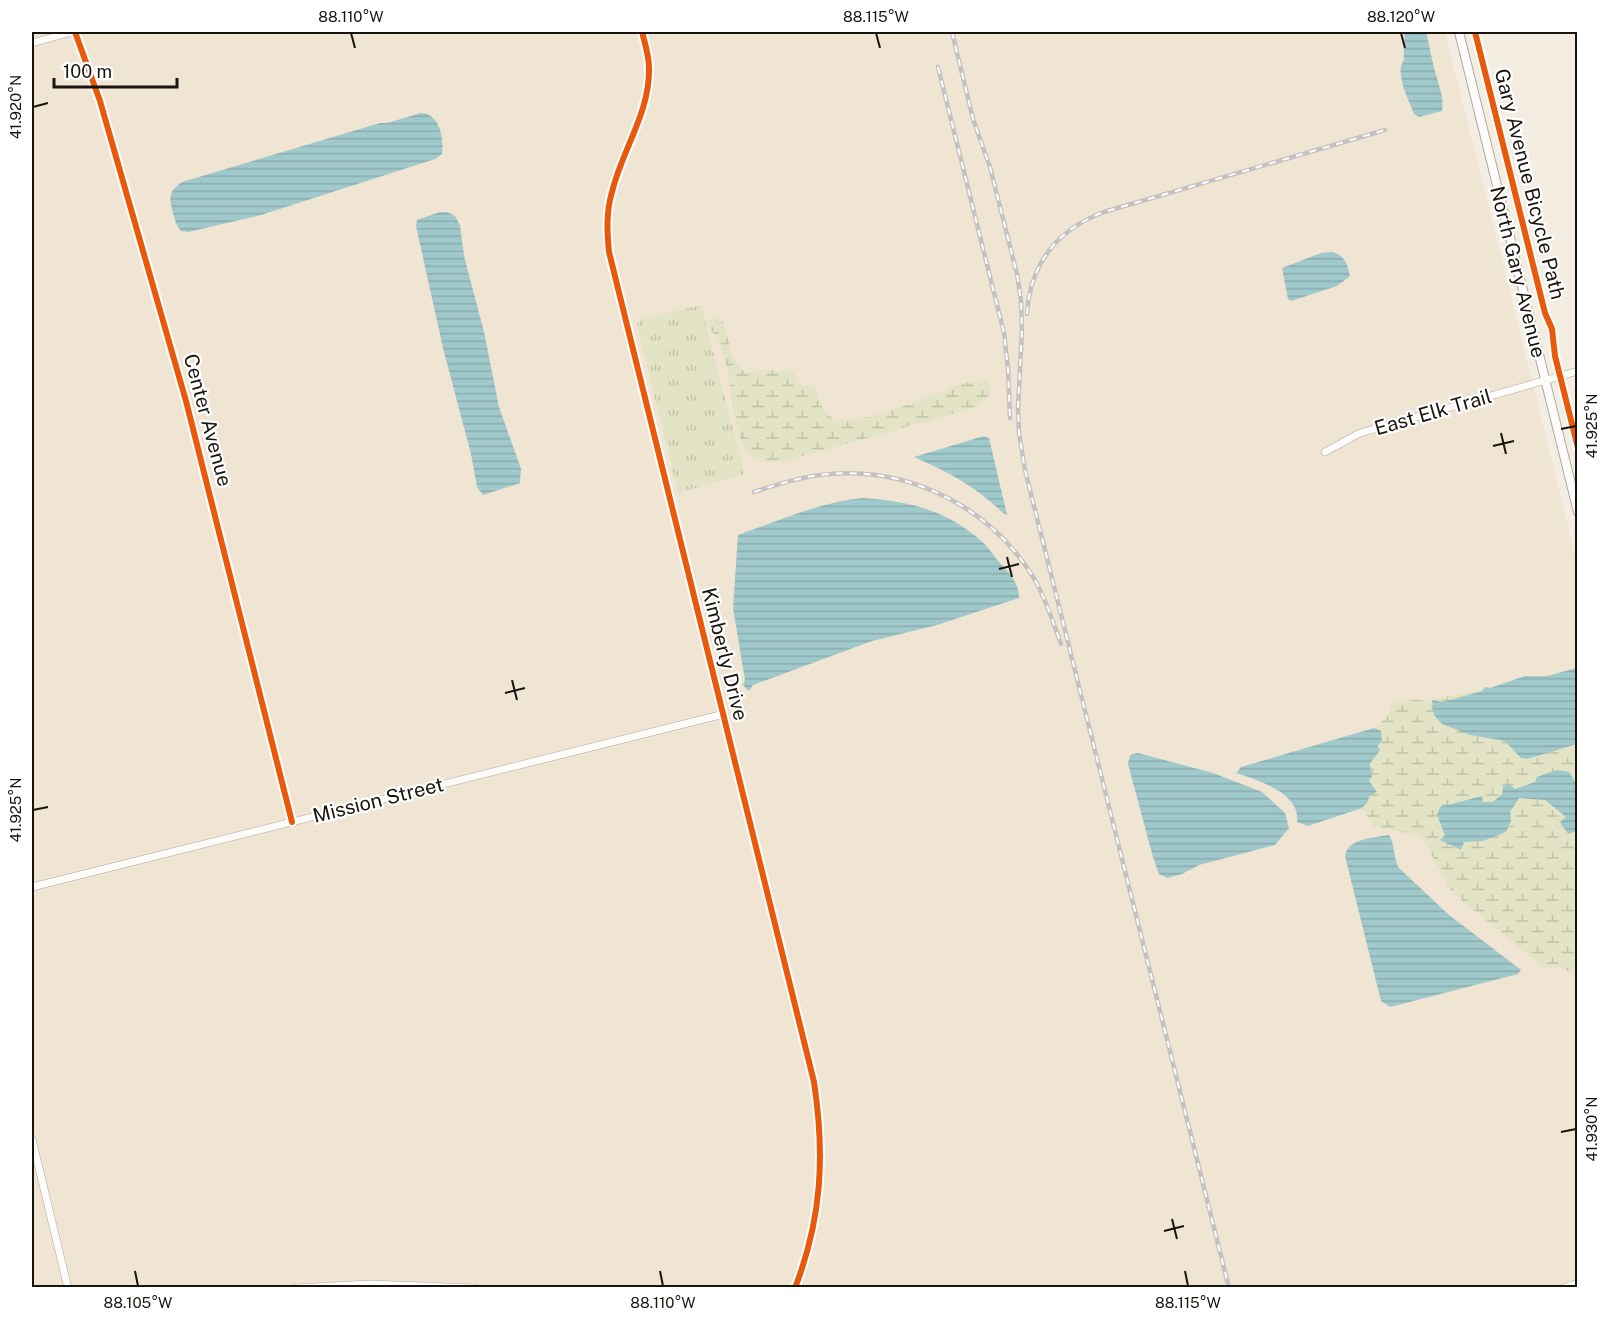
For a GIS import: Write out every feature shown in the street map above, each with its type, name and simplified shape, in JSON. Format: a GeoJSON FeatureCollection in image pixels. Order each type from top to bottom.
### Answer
{"type":"FeatureCollection","features":[{"type":"Feature","properties":{"kind":"street"},"geometry":{"type":"LineString","coordinates":[[32,43],[74,32]]}},
{"type":"Feature","properties":{"kind":"street","name":"Center Avenue"},"geometry":{"type":"LineString","coordinates":[[74,32],[100,101],[186,401],[292,822]]}},
{"type":"Feature","properties":{"kind":"street","name":"Kimberly Drive"},"geometry":{"type":"LineString","coordinates":[[642,32],[649,68],[648,89],[642,113],[612,190],[607,225],[609,252],[810,1060],[818,1109],[822,1168],[812,1231],[795,1287]]}},
{"type":"Feature","properties":{"kind":"street","name":"North Gary Avenue"},"geometry":{"type":"LineString","coordinates":[[1459,32],[1578,512]]}},
{"type":"Feature","properties":{"kind":"street","name":"East Elk Trail"},"geometry":{"type":"LineString","coordinates":[[1325,452],[1360,433],[1578,370]]}},
{"type":"Feature","properties":{"kind":"street","name":"Mission Street"},"geometry":{"type":"LineString","coordinates":[[32,887],[724,714]]}},
{"type":"Feature","properties":{"kind":"street"},"geometry":{"type":"LineString","coordinates":[[32,1139],[68,1287]]}},
{"type":"Feature","properties":{"kind":"street"},"geometry":{"type":"LineString","coordinates":[[1563,1287],[1578,1283]]}},
{"type":"Feature","properties":{"kind":"street"},"geometry":{"type":"LineString","coordinates":[[294,1287],[382,1284],[475,1287]]}},
{"type":"Feature","properties":{"kind":"shaded area"},"geometry":{"type":"Polygon","coordinates":[[[32,32],[1445,32],[1577,563],[1577,1287],[32,1287],[32,32]]]}},
{"type":"Feature","properties":{"kind":"green space"},"geometry":{"type":"Polygon","coordinates":[[[701,305],[745,474],[678,493],[637,324],[644,318],[701,305]]]}},
{"type":"Feature","properties":{"kind":"green space"},"geometry":{"type":"Polygon","coordinates":[[[719,314],[735,361],[746,373],[765,370],[793,372],[799,384],[814,387],[823,409],[834,420],[873,416],[974,381],[987,380],[991,389],[989,395],[977,407],[783,462],[758,461],[751,457],[742,443],[724,357],[719,342],[707,321],[719,314]]]}},
{"type":"Feature","properties":{"kind":"green space"},"geometry":{"type":"Polygon","coordinates":[[[1577,669],[1577,975],[1559,967],[1545,969],[1452,892],[1421,836],[1374,827],[1362,808],[1375,755],[1374,728],[1387,717],[1393,702],[1408,699],[1427,701],[1577,669]]]}},
{"type":"Feature","properties":{"kind":"water"},"geometry":{"type":"Polygon","coordinates":[[[1404,32],[1426,32],[1441,94],[1442,111],[1419,117],[1414,114],[1401,79],[1404,32]]]}},
{"type":"Feature","properties":{"kind":"water"},"geometry":{"type":"Polygon","coordinates":[[[421,113],[427,114],[437,122],[441,134],[442,154],[435,159],[261,215],[188,232],[181,231],[177,225],[170,199],[174,189],[182,182],[421,113]]]}},
{"type":"Feature","properties":{"kind":"water"},"geometry":{"type":"Polygon","coordinates":[[[440,212],[447,212],[455,216],[460,225],[464,256],[484,332],[499,407],[521,469],[520,483],[483,495],[477,487],[416,226],[417,220],[440,212]]]}},
{"type":"Feature","properties":{"kind":"water"},"geometry":{"type":"Polygon","coordinates":[[[1332,252],[1343,258],[1350,276],[1337,286],[1291,301],[1288,299],[1282,268],[1321,253],[1332,252]]]}},
{"type":"Feature","properties":{"kind":"water"},"geometry":{"type":"Polygon","coordinates":[[[984,436],[989,438],[1007,515],[961,481],[914,457],[984,436]]]}},
{"type":"Feature","properties":{"kind":"water"},"geometry":{"type":"Polygon","coordinates":[[[863,498],[910,504],[952,520],[985,544],[1016,583],[1019,598],[937,625],[872,641],[753,685],[749,691],[743,685],[745,680],[733,608],[738,535],[831,503],[863,498]]]}},
{"type":"Feature","properties":{"kind":"water"},"geometry":{"type":"Polygon","coordinates":[[[1577,668],[1577,744],[1527,759],[1521,758],[1505,741],[1470,735],[1442,724],[1434,715],[1432,700],[1443,702],[1525,676],[1547,676],[1577,668]]]}},
{"type":"Feature","properties":{"kind":"water"},"geometry":{"type":"Polygon","coordinates":[[[1374,728],[1381,731],[1382,741],[1377,746],[1380,750],[1370,764],[1372,776],[1369,781],[1377,792],[1370,795],[1362,808],[1308,826],[1297,822],[1292,803],[1276,789],[1236,773],[1241,767],[1374,728]]]}},
{"type":"Feature","properties":{"kind":"water"},"geometry":{"type":"Polygon","coordinates":[[[1138,753],[1213,773],[1262,792],[1285,813],[1289,828],[1275,845],[1199,865],[1182,874],[1167,878],[1159,874],[1153,857],[1128,764],[1130,755],[1138,753]]]}},
{"type":"Feature","properties":{"kind":"water"},"geometry":{"type":"Polygon","coordinates":[[[1556,770],[1569,772],[1577,785],[1577,831],[1568,834],[1560,822],[1566,817],[1545,800],[1519,798],[1510,812],[1511,821],[1506,832],[1483,841],[1464,842],[1461,850],[1440,840],[1445,835],[1437,815],[1440,807],[1482,796],[1483,802],[1493,802],[1502,794],[1503,786],[1509,784],[1515,789],[1535,782],[1537,777],[1556,770]]]}},
{"type":"Feature","properties":{"kind":"water"},"geometry":{"type":"Polygon","coordinates":[[[1389,835],[1398,867],[1449,915],[1521,970],[1518,974],[1390,1007],[1381,1001],[1345,856],[1347,850],[1356,842],[1389,835]]]}},
{"type":"Feature","properties":{"kind":"railway"},"geometry":{"type":"LineString","coordinates":[[952,32],[973,119],[990,167],[1017,274],[1022,330],[1019,433],[1025,470],[1229,1288]]}},
{"type":"Feature","properties":{"kind":"railway"},"geometry":{"type":"LineString","coordinates":[[938,67],[1004,333],[1010,418]]}},
{"type":"Feature","properties":{"kind":"railway"},"geometry":{"type":"LineString","coordinates":[[1027,314],[1034,279],[1049,250],[1060,238],[1088,219],[1104,212],[1385,130]]}},
{"type":"Feature","properties":{"kind":"railway"},"geometry":{"type":"LineString","coordinates":[[754,492],[810,477],[830,474],[861,474],[891,478],[920,486],[948,498],[973,513],[997,532],[1017,555],[1039,588],[1061,644]]}},
{"type":"Feature","properties":{"kind":"cycle path"},"geometry":{"type":"LineString","coordinates":[[75,32],[100,101],[186,401],[292,822]]}},
{"type":"Feature","properties":{"kind":"cycle path"},"geometry":{"type":"LineString","coordinates":[[642,32],[647,50],[648,85],[640,116],[610,200],[609,252],[814,1082],[819,1135],[819,1186],[811,1237],[795,1288]]}},
{"type":"Feature","properties":{"kind":"cycle path","name":"Gary Avenue Bicycle Path"},"geometry":{"type":"LineString","coordinates":[[1475,32],[1545,313],[1552,329],[1555,356],[1578,448]]}}]}
